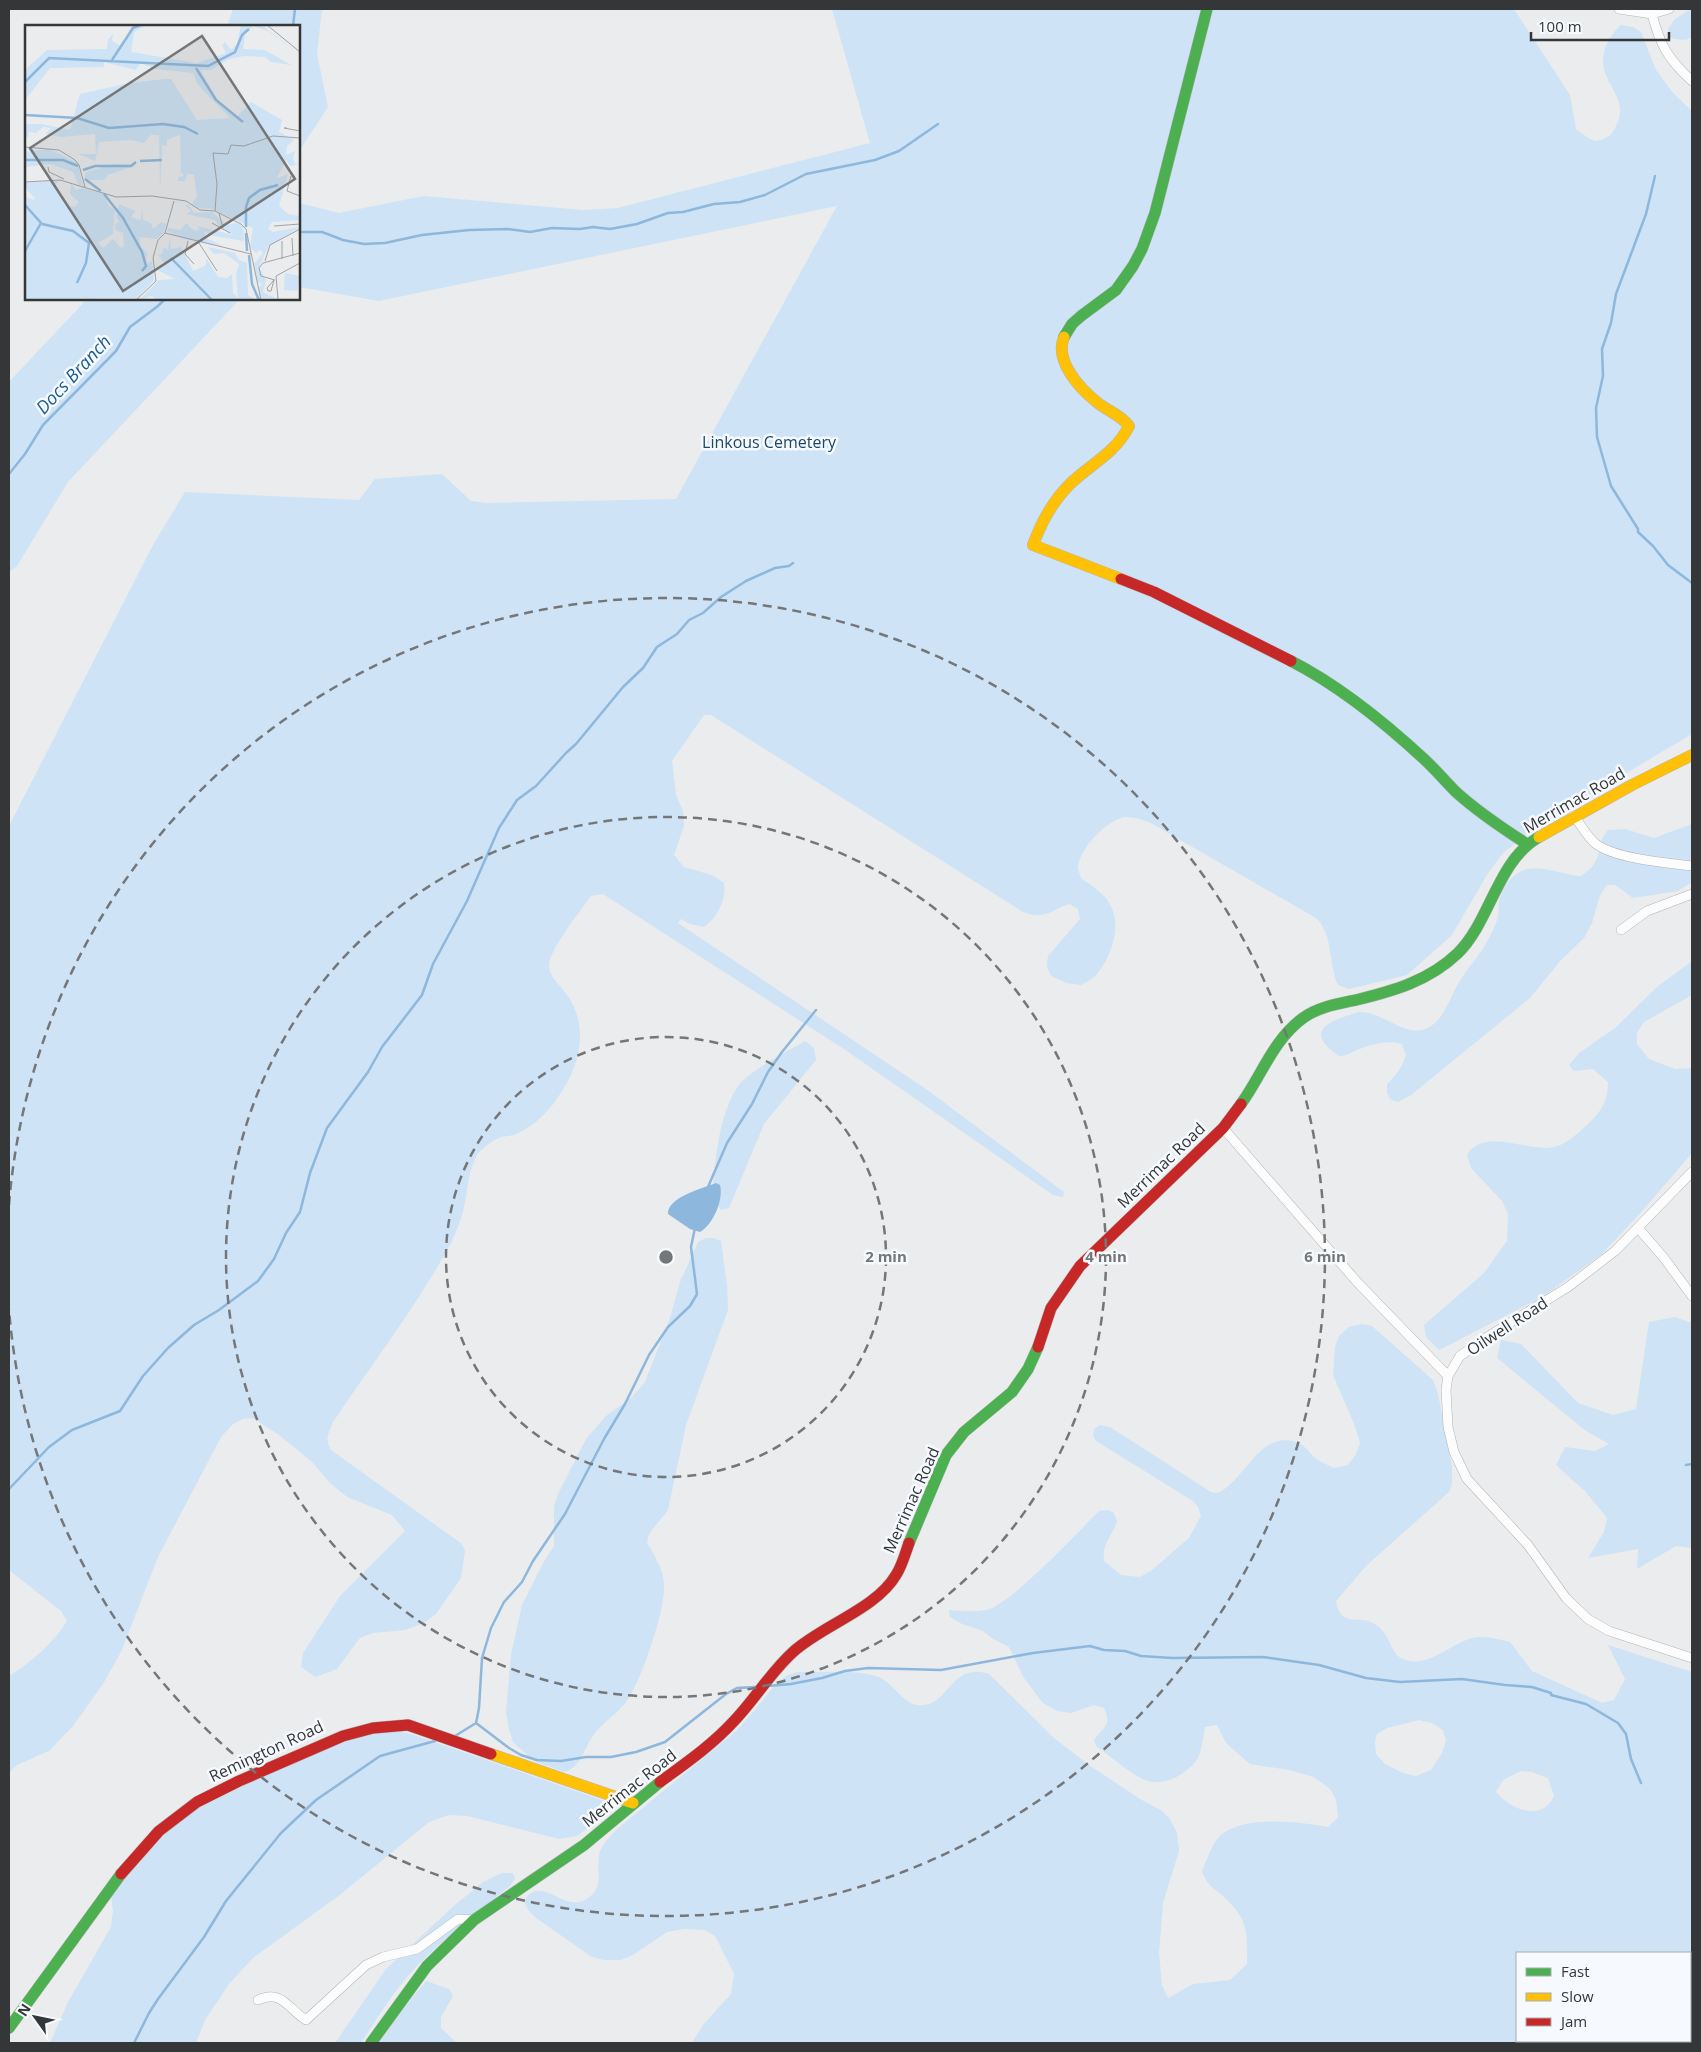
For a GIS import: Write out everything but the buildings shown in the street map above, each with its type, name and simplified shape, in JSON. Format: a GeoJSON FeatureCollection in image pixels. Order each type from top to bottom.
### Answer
{"type":"FeatureCollection","features":[{"type":"Feature","properties":{"kind":"street"},"geometry":{"type":"LineString","coordinates":[[1207,9],[1155,213],[1145,242],[1134,266],[1110,296],[1082,314],[1070,326],[1062,348],[1063,360],[1067,368],[1097,403],[1119,414],[1129,426],[1122,442],[1069,485],[1049,508],[1033,545],[1154,592],[1319,675],[1364,708],[1424,759],[1456,792],[1494,823],[1527,844]]}},
{"type":"Feature","properties":{"kind":"street"},"geometry":{"type":"LineString","coordinates":[[1618,9],[1652,14],[1669,9]]}},
{"type":"Feature","properties":{"kind":"street"},"geometry":{"type":"LineString","coordinates":[[1652,14],[1663,48],[1682,72],[1692,81]]}},
{"type":"Feature","properties":{"kind":"street","name":"Merrimac Road"},"geometry":{"type":"LineString","coordinates":[[371,2043],[427,1966],[474,1920],[584,1845],[632,1803],[712,1743],[735,1720],[769,1676],[793,1652],[812,1637],[880,1595],[896,1575],[946,1455],[964,1432],[1012,1392],[1028,1369],[1040,1342],[1051,1308],[1061,1290],[1080,1266],[1223,1128],[1245,1098],[1276,1044],[1288,1030],[1304,1017],[1324,1007],[1385,993],[1418,982],[1443,966],[1458,953],[1474,934],[1512,862],[1527,844],[1574,816],[1692,755]]}},
{"type":"Feature","properties":{"kind":"street"},"geometry":{"type":"LineString","coordinates":[[1574,816],[1595,844],[1608,851],[1658,862],[1692,866]]}},
{"type":"Feature","properties":{"kind":"street"},"geometry":{"type":"LineString","coordinates":[[1621,930],[1647,911],[1692,894]]}},
{"type":"Feature","properties":{"kind":"street"},"geometry":{"type":"LineString","coordinates":[[1223,1128],[1358,1283],[1448,1376]]}},
{"type":"Feature","properties":{"kind":"street","name":"Oilwell Road"},"geometry":{"type":"LineString","coordinates":[[1692,1172],[1615,1252],[1568,1288],[1484,1339],[1460,1356],[1448,1376],[1446,1390],[1448,1427],[1454,1452],[1467,1479],[1528,1545],[1566,1598],[1588,1619],[1609,1631],[1692,1658]]}},
{"type":"Feature","properties":{"kind":"street"},"geometry":{"type":"LineString","coordinates":[[1639,1229],[1664,1258],[1692,1296]]}},
{"type":"Feature","properties":{"kind":"street","name":"Remington Road"},"geometry":{"type":"LineString","coordinates":[[9,2028],[40,1988],[113,1885],[137,1855],[172,1820],[212,1793],[339,1736],[383,1726],[408,1725],[632,1803]]}},
{"type":"Feature","properties":{"kind":"street"},"geometry":{"type":"LineString","coordinates":[[258,2000],[267,1996],[278,1997],[306,2020],[366,1965],[383,1957],[417,1949],[458,1919],[474,1920]]}},
{"type":"Feature","properties":{"kind":"green space"},"geometry":{"type":"Polygon","coordinates":[[[233,9],[322,9],[317,54],[328,107],[300,149],[300,25],[227,25],[233,9]]]}},
{"type":"Feature","properties":{"kind":"green space","name":"Linkous Cemetery"},"geometry":{"type":"Polygon","coordinates":[[[832,9],[1514,9],[1570,95],[1576,129],[1588,138],[1596,141],[1604,139],[1613,132],[1620,115],[1618,100],[1604,70],[1603,57],[1606,46],[1610,37],[1621,25],[1633,27],[1641,32],[1656,70],[1674,94],[1692,111],[1692,734],[1547,820],[1504,852],[1488,873],[1452,935],[1407,975],[1349,989],[1338,985],[1326,933],[1316,918],[1149,822],[1129,817],[1119,819],[1103,829],[1089,843],[1080,859],[1078,867],[1081,878],[1100,892],[1108,901],[1115,919],[1110,953],[1097,974],[1081,985],[1067,983],[1051,976],[1047,966],[1048,956],[1080,919],[1078,909],[1069,904],[1042,915],[1023,912],[711,715],[704,715],[672,761],[676,795],[683,811],[684,826],[674,855],[684,867],[712,875],[724,883],[725,889],[720,908],[713,919],[704,927],[690,924],[681,919],[678,923],[926,1089],[1064,1192],[1063,1197],[1053,1195],[844,1049],[603,894],[591,896],[553,951],[549,967],[553,977],[571,1001],[580,1028],[577,1057],[570,1077],[559,1097],[535,1123],[516,1134],[495,1140],[477,1155],[470,1172],[463,1212],[452,1241],[410,1311],[333,1422],[328,1436],[331,1450],[462,1544],[465,1551],[461,1578],[436,1614],[424,1623],[405,1630],[373,1633],[360,1638],[337,1669],[315,1677],[301,1667],[303,1653],[340,1596],[405,1531],[392,1515],[347,1497],[330,1483],[312,1462],[279,1435],[253,1418],[243,1419],[233,1424],[221,1437],[158,1557],[121,1652],[103,1684],[73,1726],[49,1751],[17,1765],[9,1773],[9,1676],[41,1652],[67,1621],[61,1611],[9,1570],[9,826],[153,545],[185,492],[359,500],[375,479],[442,474],[471,501],[487,503],[676,499],[837,206],[379,301],[300,287],[300,203],[339,213],[424,196],[583,210],[618,208],[870,143],[832,9]]]}},
{"type":"Feature","properties":{"kind":"green space"},"geometry":{"type":"Polygon","coordinates":[[[1692,9],[1692,38],[1680,40],[1669,37],[1668,29],[1674,20],[1692,9]]]}},
{"type":"Feature","properties":{"kind":"green space"},"geometry":{"type":"Polygon","coordinates":[[[86,300],[239,300],[68,482],[17,566],[9,572],[9,382],[86,300]]]}},
{"type":"Feature","properties":{"kind":"green space"},"geometry":{"type":"Polygon","coordinates":[[[1692,824],[1692,882],[1678,891],[1633,898],[1615,885],[1607,885],[1600,895],[1592,923],[1584,938],[1561,960],[1530,998],[1411,1095],[1398,1102],[1391,1100],[1387,1093],[1387,1084],[1399,1071],[1406,1055],[1402,1044],[1387,1042],[1339,1056],[1326,1046],[1321,1036],[1326,1026],[1341,1018],[1359,1012],[1378,1016],[1414,1030],[1422,1030],[1431,1026],[1445,1011],[1457,985],[1486,943],[1498,917],[1502,891],[1518,873],[1534,868],[1581,876],[1594,864],[1601,842],[1608,830],[1625,829],[1654,838],[1692,824]]]}},
{"type":"Feature","properties":{"kind":"green space"},"geometry":{"type":"Polygon","coordinates":[[[1692,961],[1692,995],[1644,1022],[1637,1033],[1637,1044],[1649,1059],[1675,1069],[1692,1068],[1692,1153],[1602,1254],[1542,1297],[1439,1350],[1426,1337],[1424,1325],[1484,1273],[1507,1241],[1508,1214],[1502,1201],[1471,1168],[1467,1155],[1475,1147],[1485,1142],[1508,1142],[1544,1148],[1564,1143],[1577,1134],[1601,1110],[1607,1094],[1608,1082],[1593,1069],[1574,1071],[1569,1065],[1579,1053],[1615,1028],[1657,987],[1692,961]]]}},
{"type":"Feature","properties":{"kind":"green space"},"geometry":{"type":"Polygon","coordinates":[[[805,1041],[814,1048],[816,1060],[764,1124],[729,1208],[721,1210],[712,1198],[713,1184],[722,1125],[731,1098],[743,1080],[805,1041]]]}},
{"type":"Feature","properties":{"kind":"green space"},"geometry":{"type":"Polygon","coordinates":[[[706,1238],[714,1238],[721,1241],[727,1285],[728,1310],[686,1425],[668,1510],[649,1534],[647,1542],[660,1567],[664,1584],[664,1595],[657,1627],[639,1679],[626,1702],[594,1734],[575,1766],[564,1772],[534,1761],[513,1742],[509,1730],[506,1712],[511,1655],[522,1605],[543,1563],[554,1546],[554,1506],[558,1494],[586,1439],[606,1416],[631,1398],[645,1382],[670,1318],[680,1282],[698,1242],[706,1238]]]}},
{"type":"Feature","properties":{"kind":"green space"},"geometry":{"type":"Polygon","coordinates":[[[1675,1317],[1692,1323],[1692,1548],[1676,1546],[1637,1569],[1638,1549],[1588,1558],[1604,1532],[1607,1518],[1586,1492],[1556,1465],[1565,1447],[1595,1451],[1609,1444],[1586,1431],[1497,1358],[1501,1340],[1521,1344],[1578,1403],[1613,1415],[1636,1409],[1649,1322],[1675,1317]]]}},
{"type":"Feature","properties":{"kind":"green space"},"geometry":{"type":"Polygon","coordinates":[[[1362,1324],[1372,1326],[1433,1380],[1438,1394],[1452,1467],[1452,1484],[1449,1492],[1366,1566],[1336,1601],[1341,1615],[1350,1619],[1367,1621],[1379,1627],[1397,1655],[1410,1661],[1428,1659],[1464,1641],[1477,1637],[1510,1642],[1532,1671],[1602,1703],[1614,1700],[1625,1679],[1608,1645],[1692,1672],[1692,2043],[692,2043],[702,2026],[731,1994],[734,1974],[715,1936],[705,1930],[684,1929],[667,1932],[633,1955],[621,1960],[604,1960],[592,1957],[536,1918],[528,1910],[524,1901],[531,1893],[538,1891],[577,1902],[591,1896],[597,1886],[600,1851],[616,1830],[736,1731],[777,1682],[788,1675],[797,1672],[855,1672],[876,1676],[888,1683],[903,1698],[917,1705],[928,1704],[937,1700],[957,1679],[966,1674],[976,1672],[989,1674],[1054,1738],[1089,1765],[1140,1799],[1161,1810],[1170,1819],[1177,1833],[1179,1851],[1163,1903],[1159,1953],[1162,1985],[1168,1998],[1193,1984],[1230,1980],[1247,1964],[1245,1927],[1232,1905],[1209,1884],[1202,1871],[1213,1846],[1222,1834],[1245,1824],[1289,1822],[1328,1827],[1338,1817],[1336,1800],[1331,1790],[1314,1777],[1289,1770],[1250,1764],[1226,1743],[1217,1725],[1205,1727],[1198,1758],[1187,1770],[1175,1778],[1161,1782],[1142,1779],[1096,1746],[1094,1740],[1107,1722],[1104,1708],[1094,1705],[1071,1713],[1057,1711],[1043,1703],[1024,1678],[1009,1647],[993,1639],[983,1631],[962,1624],[950,1617],[949,1610],[982,1611],[998,1605],[1027,1582],[1099,1511],[1109,1510],[1114,1513],[1117,1521],[1104,1549],[1104,1561],[1121,1575],[1140,1577],[1152,1570],[1189,1538],[1201,1516],[1198,1507],[1193,1501],[1096,1441],[1093,1436],[1094,1429],[1100,1425],[1110,1427],[1211,1492],[1218,1493],[1228,1486],[1264,1448],[1275,1442],[1286,1440],[1300,1444],[1316,1459],[1334,1468],[1348,1465],[1356,1454],[1360,1443],[1355,1426],[1333,1375],[1335,1347],[1339,1336],[1349,1327],[1362,1324]],[[1419,1720],[1387,1728],[1377,1734],[1375,1741],[1376,1754],[1385,1764],[1403,1773],[1416,1776],[1431,1770],[1442,1753],[1446,1741],[1443,1730],[1432,1723],[1419,1720]],[[1521,1771],[1503,1780],[1496,1792],[1509,1804],[1517,1808],[1526,1811],[1542,1809],[1549,1804],[1554,1796],[1548,1778],[1532,1772],[1521,1771]]]}},
{"type":"Feature","properties":{"kind":"green space"},"geometry":{"type":"Polygon","coordinates":[[[400,1732],[414,1735],[602,1800],[605,1811],[598,1820],[577,1836],[559,1839],[467,1816],[450,1815],[429,1822],[341,1894],[253,1958],[229,1984],[205,2020],[196,2043],[50,2043],[68,2002],[111,1927],[113,1911],[111,1895],[157,1840],[189,1811],[237,1786],[362,1735],[400,1732]]]}},
{"type":"Feature","properties":{"kind":"green space"},"geometry":{"type":"Polygon","coordinates":[[[502,1873],[513,1873],[515,1879],[510,1886],[417,1966],[380,2013],[361,2043],[335,2043],[386,1969],[456,1904],[483,1882],[502,1873]]]}},
{"type":"Feature","properties":{"kind":"green space"},"geometry":{"type":"Polygon","coordinates":[[[426,1981],[449,1989],[453,1996],[441,2017],[441,2028],[457,2043],[379,2043],[404,2008],[426,1981]]]}},
{"type":"Feature","properties":{"kind":"water"},"geometry":{"type":"Polygon","coordinates":[[[716,1183],[720,1185],[721,1191],[719,1204],[713,1218],[705,1229],[700,1232],[690,1229],[668,1214],[669,1208],[680,1198],[716,1183]]]}},
{"type":"Feature","properties":{"kind":"waterway"},"geometry":{"type":"LineString","coordinates":[[293,25],[295,9]]}},
{"type":"Feature","properties":{"kind":"waterway"},"geometry":{"type":"LineString","coordinates":[[300,232],[322,232],[343,240],[364,244],[385,243],[422,235],[469,230],[508,229],[530,232],[552,228],[580,229],[593,227],[610,229],[637,224],[668,213],[683,212],[714,204],[740,202],[765,195],[806,174],[875,160],[899,151],[938,124]]}},
{"type":"Feature","properties":{"kind":"waterway"},"geometry":{"type":"LineString","coordinates":[[1655,176],[1646,214],[1616,294],[1611,323],[1602,349],[1603,376],[1596,408],[1597,437],[1611,486],[1638,529],[1638,532],[1653,546],[1668,565],[1692,583]]}},
{"type":"Feature","properties":{"kind":"waterway","name":"Docs Branch"},"geometry":{"type":"LineString","coordinates":[[9,474],[25,454],[43,425],[116,351],[130,327],[164,300]]}},
{"type":"Feature","properties":{"kind":"waterway"},"geometry":{"type":"LineString","coordinates":[[9,1489],[49,1447],[72,1430],[120,1411],[143,1376],[168,1348],[194,1325],[219,1310],[258,1281],[274,1259],[286,1233],[300,1212],[310,1173],[327,1128],[368,1072],[382,1047],[422,995],[433,964],[467,901],[499,828],[517,800],[536,786],[576,744],[623,687],[643,668],[657,647],[677,634],[689,620],[703,613],[721,597],[746,581],[775,568],[789,566],[793,563]]}},
{"type":"Feature","properties":{"kind":"waterway"},"geometry":{"type":"LineString","coordinates":[[708,1187],[727,1143],[752,1104],[768,1072],[816,1010]]}},
{"type":"Feature","properties":{"kind":"waterway"},"geometry":{"type":"LineString","coordinates":[[455,1736],[476,1723],[479,1708],[482,1658],[491,1628],[504,1602],[522,1582],[533,1561],[565,1514],[604,1439],[625,1404],[649,1355],[668,1327],[690,1306],[697,1294],[691,1247],[695,1228]]}},
{"type":"Feature","properties":{"kind":"waterway"},"geometry":{"type":"LineString","coordinates":[[1686,1465],[1692,1464]]}},
{"type":"Feature","properties":{"kind":"waterway"},"geometry":{"type":"LineString","coordinates":[[768,1686],[791,1684],[845,1671],[868,1668],[941,1670],[1033,1653],[1090,1646],[1104,1650],[1125,1651],[1141,1656],[1172,1658],[1263,1657],[1319,1665],[1366,1678],[1400,1682],[1462,1679],[1532,1687],[1551,1693],[1551,1695],[1586,1704],[1618,1723],[1626,1734],[1631,1759],[1641,1783]]}},
{"type":"Feature","properties":{"kind":"waterway"},"geometry":{"type":"LineString","coordinates":[[476,1723],[509,1748],[521,1755],[537,1760],[561,1761],[586,1757],[611,1757],[636,1752],[665,1742],[726,1694],[737,1688],[755,1687]]}},
{"type":"Feature","properties":{"kind":"waterway"},"geometry":{"type":"LineString","coordinates":[[134,2043],[158,1999],[204,1937],[226,1901],[281,1833],[316,1800],[380,1756],[435,1741]]}},
{"type":"Feature","properties":{"kind":"traffic: fast"},"geometry":{"type":"LineString","coordinates":[[1064,337],[1072,324],[1116,290],[1133,266],[1142,249],[1155,213],[1207,9]]}},
{"type":"Feature","properties":{"kind":"traffic: fast"},"geometry":{"type":"LineString","coordinates":[[1291,661],[1344,693],[1377,718],[1409,745],[1464,799],[1490,820],[1527,844]]}},
{"type":"Feature","properties":{"kind":"traffic: fast"},"geometry":{"type":"LineString","coordinates":[[1241,1104],[1276,1047],[1303,1018],[1328,1006],[1397,989],[1423,978],[1447,963],[1469,940],[1513,861],[1539,837]]}},
{"type":"Feature","properties":{"kind":"traffic: fast"},"geometry":{"type":"LineString","coordinates":[[909,1543],[946,1455],[964,1432],[1012,1392],[1028,1369],[1038,1347]]}},
{"type":"Feature","properties":{"kind":"traffic: fast"},"geometry":{"type":"LineString","coordinates":[[371,2043],[427,1966],[474,1920],[584,1845],[660,1782]]}},
{"type":"Feature","properties":{"kind":"traffic: fast"},"geometry":{"type":"LineString","coordinates":[[9,2028],[121,1874]]}},
{"type":"Feature","properties":{"kind":"traffic: slow"},"geometry":{"type":"LineString","coordinates":[[1064,337],[1063,355],[1070,374],[1091,397],[1129,426],[1117,444],[1069,485],[1057,498],[1043,521],[1033,545],[1121,579]]}},
{"type":"Feature","properties":{"kind":"traffic: slow"},"geometry":{"type":"LineString","coordinates":[[1539,837],[1632,785],[1692,755]]}},
{"type":"Feature","properties":{"kind":"traffic: slow"},"geometry":{"type":"LineString","coordinates":[[491,1754],[633,1803]]}},
{"type":"Feature","properties":{"kind":"traffic: jam"},"geometry":{"type":"LineString","coordinates":[[1121,579],[1154,592],[1291,661]]}},
{"type":"Feature","properties":{"kind":"traffic: jam"},"geometry":{"type":"LineString","coordinates":[[1038,1347],[1051,1308],[1080,1266],[1223,1128],[1241,1104]]}},
{"type":"Feature","properties":{"kind":"traffic: jam"},"geometry":{"type":"LineString","coordinates":[[660,1782],[726,1730],[793,1652],[805,1642],[876,1598],[896,1575],[909,1543]]}},
{"type":"Feature","properties":{"kind":"traffic: jam"},"geometry":{"type":"LineString","coordinates":[[121,1874],[159,1831],[197,1802],[239,1781],[343,1736],[373,1728],[408,1725],[491,1754]]}}]}
